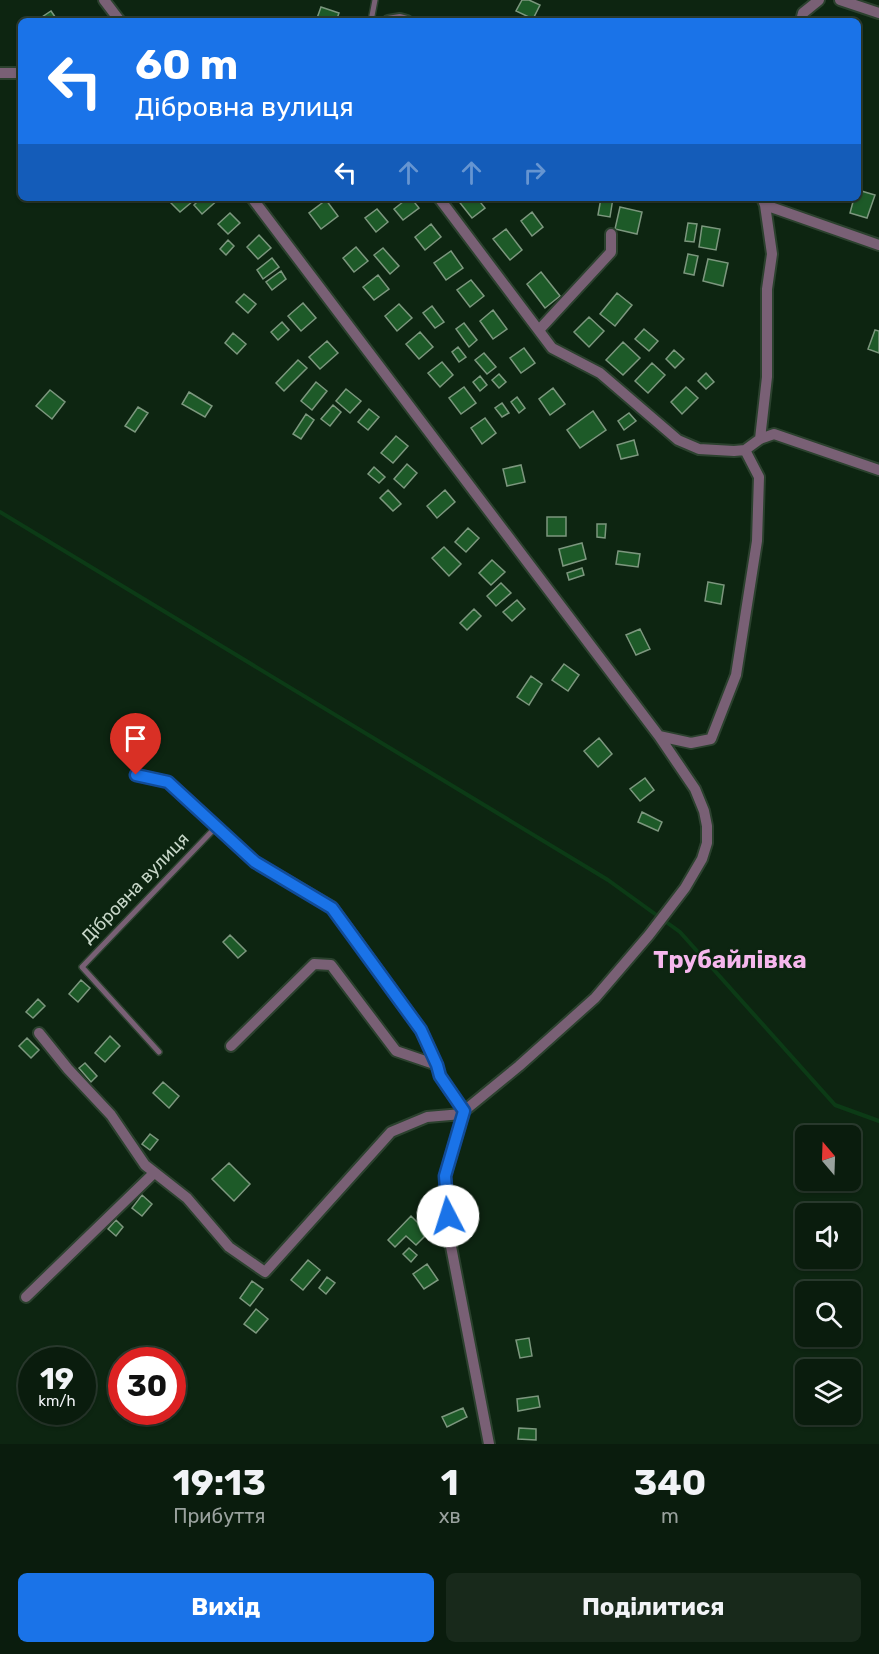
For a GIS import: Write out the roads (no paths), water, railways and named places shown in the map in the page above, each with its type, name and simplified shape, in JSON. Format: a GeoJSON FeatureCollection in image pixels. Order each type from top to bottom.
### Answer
{"type":"FeatureCollection","features":[{"type":"Feature","properties":{"kind":"street"},"geometry":{"type":"LineString","coordinates":[[104,0],[118,18]]}},
{"type":"Feature","properties":{"kind":"street"},"geometry":{"type":"LineString","coordinates":[[802,18],[803,13],[819,0]]}},
{"type":"Feature","properties":{"kind":"street"},"geometry":{"type":"LineString","coordinates":[[840,0],[879,13]]}},
{"type":"Feature","properties":{"kind":"street"},"geometry":{"type":"LineString","coordinates":[[0,73],[18,72]]}},
{"type":"Feature","properties":{"kind":"street"},"geometry":{"type":"LineString","coordinates":[[39,1033],[68,1069],[111,1115],[144,1165],[188,1198],[230,1247],[265,1272],[391,1132],[427,1117],[463,1112],[595,998],[649,935],[685,888],[702,859],[707,826],[704,811],[695,789],[659,736],[254,201]]}},
{"type":"Feature","properties":{"kind":"street"},"geometry":{"type":"LineString","coordinates":[[441,201],[552,348],[600,373],[678,440],[699,448],[740,451],[774,434],[879,470]]}},
{"type":"Feature","properties":{"kind":"street"},"geometry":{"type":"LineString","coordinates":[[760,439],[767,377],[767,290],[772,254],[764,202],[879,244]]}},
{"type":"Feature","properties":{"kind":"street"},"geometry":{"type":"LineString","coordinates":[[539,330],[611,252],[611,234]]}},
{"type":"Feature","properties":{"kind":"street"},"geometry":{"type":"LineString","coordinates":[[659,736],[691,744],[711,739],[736,675],[757,541],[759,477],[740,451]]}},
{"type":"Feature","properties":{"kind":"street","name":"Дібровна вулиця"},"geometry":{"type":"LineString","coordinates":[[136,775],[168,782],[255,862],[332,908],[421,1030],[440,1076],[463,1112]]}},
{"type":"Feature","properties":{"kind":"street"},"geometry":{"type":"LineString","coordinates":[[231,1046],[314,964],[331,965],[396,1051],[437,1065]]}},
{"type":"Feature","properties":{"kind":"street"},"geometry":{"type":"LineString","coordinates":[[463,1112],[445,1176],[445,1186],[449,1236],[489,1444]]}},
{"type":"Feature","properties":{"kind":"street"},"geometry":{"type":"LineString","coordinates":[[26,1297],[154,1173]]}},
{"type":"Feature","properties":{"kind":"lane"},"geometry":{"type":"LineString","coordinates":[[372,18],[375,0]]}},
{"type":"Feature","properties":{"kind":"lane","name":"Дібровна вулиця"},"geometry":{"type":"LineString","coordinates":[[159,1052],[82,967],[216,827]]}},
{"type":"Feature","properties":{"kind":"waterway"},"geometry":{"type":"LineString","coordinates":[[0,512],[608,880],[680,932],[835,1105],[879,1121]]}},
{"type":"Feature","properties":{"kind":"district","name":"Трубайлівка"},"geometry":{"type":"Point","coordinates":[730,960]}}]}
